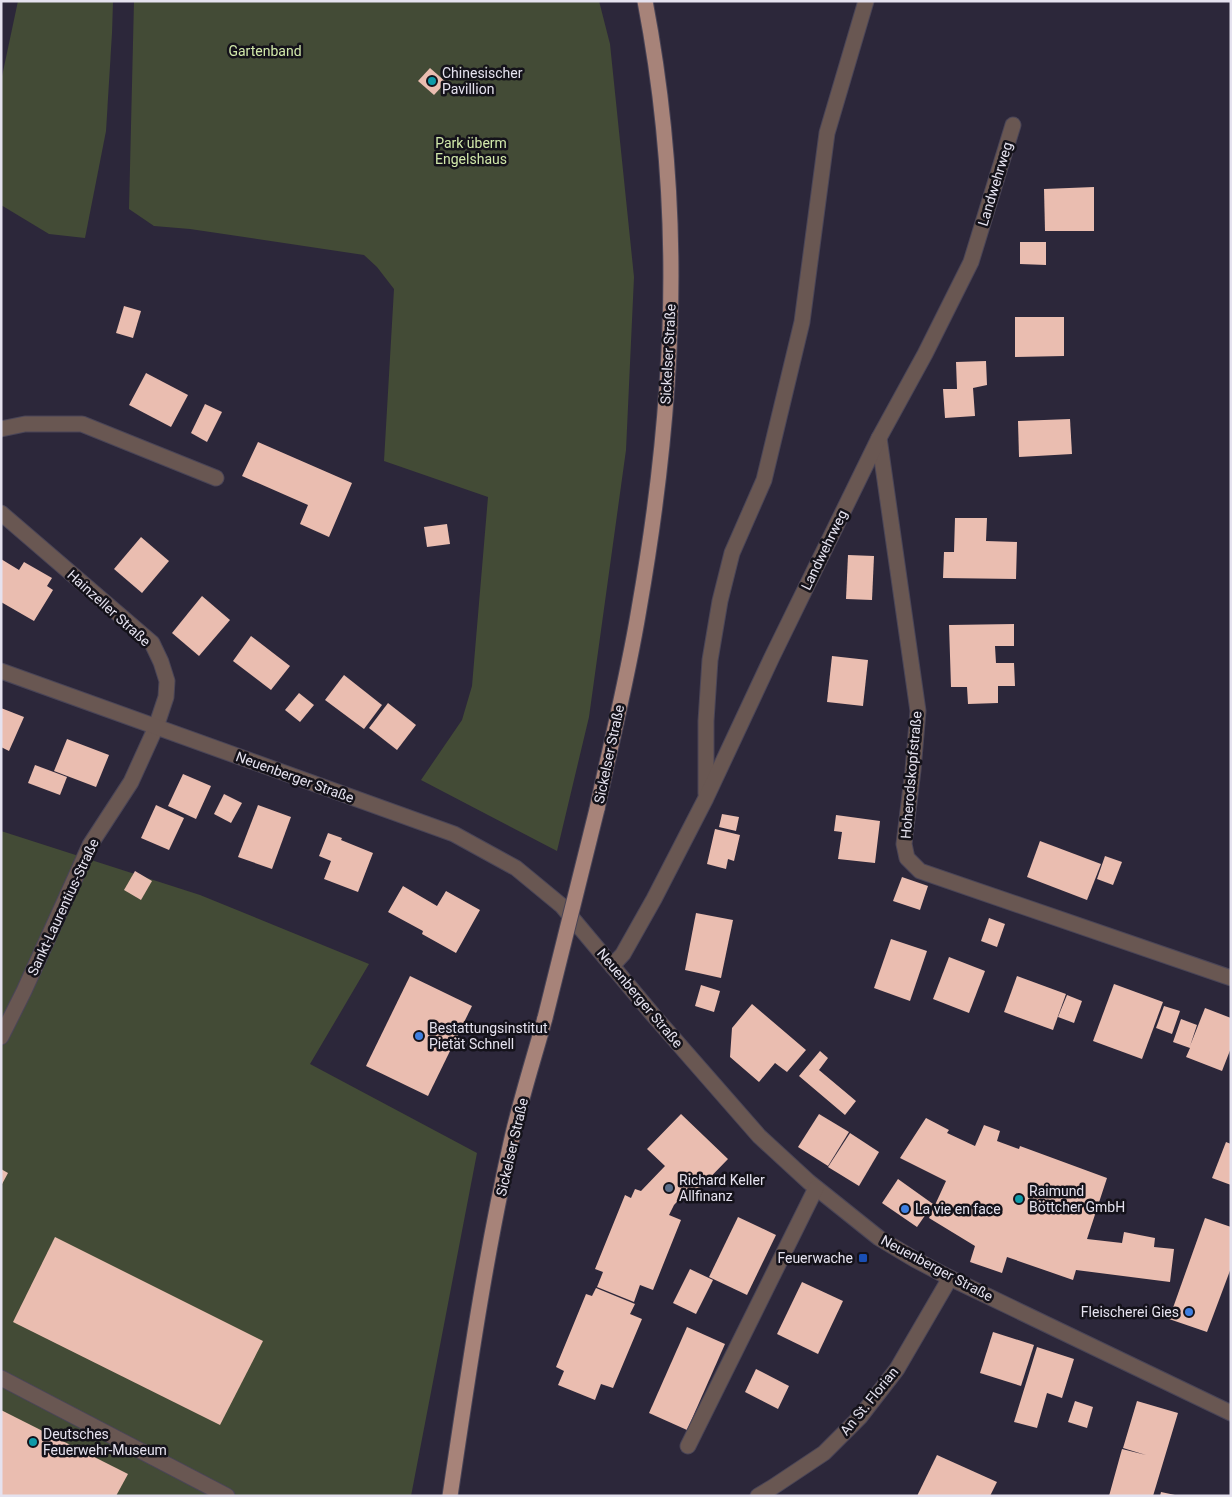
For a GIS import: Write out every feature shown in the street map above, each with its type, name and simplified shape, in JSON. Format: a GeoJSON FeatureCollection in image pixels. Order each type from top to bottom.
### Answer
{"type":"FeatureCollection","features":[{"type":"Feature","properties":{"kind":"main road","name":"Sickelser Straße"},"geometry":{"type":"LineString","coordinates":[[450,1496],[467,1378],[512,1137],[545,1018],[597,809],[639,611],[661,459],[667,384],[670,293],[669,219],[665,151],[645,1]]}},
{"type":"Feature","properties":{"kind":"street"},"geometry":{"type":"LineString","coordinates":[[706,798],[706,721],[709,668],[720,601],[732,553],[764,480],[802,322],[827,133],[866,1]]}},
{"type":"Feature","properties":{"kind":"street","name":"Landwehrweg"},"geometry":{"type":"LineString","coordinates":[[612,966],[623,954],[646,915],[706,798],[772,657],[879,438],[925,354],[971,262],[1013,125]]}},
{"type":"Feature","properties":{"kind":"street"},"geometry":{"type":"LineString","coordinates":[[1,430],[25,424],[82,424],[216,478]]}},
{"type":"Feature","properties":{"kind":"street","name":"Hoherodskopfstraße"},"geometry":{"type":"LineString","coordinates":[[879,438],[918,711],[904,844],[907,858],[920,871],[1231,978]]}},
{"type":"Feature","properties":{"kind":"street","name":"Hainzeller Straße"},"geometry":{"type":"LineString","coordinates":[[1,513],[152,644],[161,662],[167,681],[166,697],[156,727]]}},
{"type":"Feature","properties":{"kind":"street","name":"Neuenberger Straße"},"geometry":{"type":"LineString","coordinates":[[1,671],[454,834],[516,868],[562,906],[654,1016],[760,1136],[816,1188],[878,1238],[950,1278],[1231,1413]]}},
{"type":"Feature","properties":{"kind":"street","name":"Sankt-Laurentius-Straße"},"geometry":{"type":"LineString","coordinates":[[1,1037],[24,991],[90,844],[131,782],[156,727]]}},
{"type":"Feature","properties":{"kind":"street"},"geometry":{"type":"LineString","coordinates":[[688,1446],[816,1188]]}},
{"type":"Feature","properties":{"kind":"street","name":"An St. Florian"},"geometry":{"type":"LineString","coordinates":[[758,1496],[782,1482],[824,1452],[860,1417],[897,1369],[950,1278]]}},
{"type":"Feature","properties":{"kind":"street"},"geometry":{"type":"LineString","coordinates":[[1,1378],[227,1496]]}},
{"type":"Feature","properties":{"kind":"green space"},"geometry":{"type":"Polygon","coordinates":[[[18,1],[113,1],[106,131],[85,238],[49,234],[1,205],[1,81],[18,1]]]}},
{"type":"Feature","properties":{"kind":"green space","name":"Park überm Engelshaus"},"geometry":{"type":"Polygon","coordinates":[[[134,1],[599,1],[610,44],[634,277],[626,450],[589,717],[557,851],[421,780],[462,720],[472,686],[488,497],[384,461],[394,289],[377,267],[364,255],[190,229],[154,226],[129,209],[134,1]]]}},
{"type":"Feature","properties":{"kind":"green space"},"geometry":{"type":"Polygon","coordinates":[[[1,831],[200,895],[369,964],[310,1064],[477,1153],[411,1496],[1,1496],[1,831]]]}},
{"type":"Feature","properties":{"kind":"building","name":"Chinesischer Pavillion"},"geometry":{"type":"Polygon","coordinates":[[[430,68],[446,82],[434,95],[418,81],[430,68]]]}},
{"type":"Feature","properties":{"kind":"building"},"geometry":{"type":"Polygon","coordinates":[[[1094,187],[1094,231],[1045,231],[1044,189],[1094,187]]]}},
{"type":"Feature","properties":{"kind":"building"},"geometry":{"type":"Polygon","coordinates":[[[1020,242],[1046,242],[1046,265],[1020,264],[1020,242]]]}},
{"type":"Feature","properties":{"kind":"building"},"geometry":{"type":"Polygon","coordinates":[[[124,306],[141,311],[133,338],[116,333],[124,306]]]}},
{"type":"Feature","properties":{"kind":"building"},"geometry":{"type":"Polygon","coordinates":[[[1015,317],[1064,317],[1064,356],[1015,357],[1015,317]]]}},
{"type":"Feature","properties":{"kind":"building"},"geometry":{"type":"Polygon","coordinates":[[[986,361],[987,385],[973,388],[975,416],[945,418],[943,389],[957,389],[956,362],[986,361]]]}},
{"type":"Feature","properties":{"kind":"building"},"geometry":{"type":"Polygon","coordinates":[[[146,373],[188,395],[171,427],[129,405],[146,373]]]}},
{"type":"Feature","properties":{"kind":"building"},"geometry":{"type":"Polygon","coordinates":[[[205,404],[222,412],[207,442],[191,433],[205,404]]]}},
{"type":"Feature","properties":{"kind":"building"},"geometry":{"type":"Polygon","coordinates":[[[1070,419],[1072,454],[1019,457],[1018,421],[1070,419]]]}},
{"type":"Feature","properties":{"kind":"building"},"geometry":{"type":"Polygon","coordinates":[[[258,442],[352,483],[329,537],[300,524],[308,505],[242,476],[258,442]]]}},
{"type":"Feature","properties":{"kind":"building"},"geometry":{"type":"Polygon","coordinates":[[[955,518],[987,518],[986,541],[1017,542],[1016,579],[943,578],[944,552],[954,552],[955,518]]]}},
{"type":"Feature","properties":{"kind":"building"},"geometry":{"type":"Polygon","coordinates":[[[447,524],[450,544],[427,547],[424,527],[447,524]]]}},
{"type":"Feature","properties":{"kind":"building"},"geometry":{"type":"Polygon","coordinates":[[[141,537],[169,561],[142,593],[114,569],[141,537]]]}},
{"type":"Feature","properties":{"kind":"building"},"geometry":{"type":"Polygon","coordinates":[[[848,555],[874,556],[872,600],[846,599],[848,555]]]}},
{"type":"Feature","properties":{"kind":"building"},"geometry":{"type":"Polygon","coordinates":[[[1,559],[19,570],[24,562],[52,578],[47,586],[53,590],[34,621],[1,602],[1,559]]]}},
{"type":"Feature","properties":{"kind":"building"},"geometry":{"type":"Polygon","coordinates":[[[202,596],[230,620],[199,656],[172,633],[202,596]]]}},
{"type":"Feature","properties":{"kind":"building"},"geometry":{"type":"Polygon","coordinates":[[[1014,624],[1014,646],[995,646],[996,663],[1014,663],[1015,686],[998,686],[998,703],[968,704],[967,687],[951,687],[949,625],[1014,624]]]}},
{"type":"Feature","properties":{"kind":"building"},"geometry":{"type":"Polygon","coordinates":[[[251,636],[290,666],[271,690],[233,661],[251,636]]]}},
{"type":"Feature","properties":{"kind":"building"},"geometry":{"type":"Polygon","coordinates":[[[832,656],[868,660],[863,706],[827,702],[832,656]]]}},
{"type":"Feature","properties":{"kind":"building"},"geometry":{"type":"Polygon","coordinates":[[[344,675],[382,705],[364,729],[325,700],[344,675]]]}},
{"type":"Feature","properties":{"kind":"building"},"geometry":{"type":"Polygon","coordinates":[[[299,693],[314,705],[300,722],[285,710],[299,693]]]}},
{"type":"Feature","properties":{"kind":"building"},"geometry":{"type":"Polygon","coordinates":[[[388,703],[416,725],[397,750],[369,728],[388,703]]]}},
{"type":"Feature","properties":{"kind":"building"},"geometry":{"type":"Polygon","coordinates":[[[1,708],[24,717],[9,751],[1,747],[1,708]]]}},
{"type":"Feature","properties":{"kind":"building"},"geometry":{"type":"Polygon","coordinates":[[[67,739],[109,755],[96,787],[54,771],[67,739]]]}},
{"type":"Feature","properties":{"kind":"building"},"geometry":{"type":"Polygon","coordinates":[[[35,765],[67,777],[60,795],[28,783],[35,765]]]}},
{"type":"Feature","properties":{"kind":"building"},"geometry":{"type":"Polygon","coordinates":[[[183,774],[211,786],[196,819],[168,806],[183,774]]]}},
{"type":"Feature","properties":{"kind":"building"},"geometry":{"type":"Polygon","coordinates":[[[224,794],[242,803],[231,823],[214,814],[224,794]]]}},
{"type":"Feature","properties":{"kind":"building"},"geometry":{"type":"Polygon","coordinates":[[[156,805],[184,818],[169,850],[141,838],[156,805]]]}},
{"type":"Feature","properties":{"kind":"building"},"geometry":{"type":"Polygon","coordinates":[[[258,805],[291,817],[272,869],[238,857],[258,805]]]}},
{"type":"Feature","properties":{"kind":"building"},"geometry":{"type":"Polygon","coordinates":[[[722,814],[739,817],[736,831],[719,827],[722,814]]]}},
{"type":"Feature","properties":{"kind":"building"},"geometry":{"type":"Polygon","coordinates":[[[836,815],[880,821],[875,863],[838,859],[842,832],[834,831],[836,815]]]}},
{"type":"Feature","properties":{"kind":"building"},"geometry":{"type":"Polygon","coordinates":[[[715,829],[740,835],[734,861],[728,859],[726,869],[707,864],[715,829]]]}},
{"type":"Feature","properties":{"kind":"building"},"geometry":{"type":"Polygon","coordinates":[[[328,833],[373,853],[358,892],[324,879],[331,861],[319,856],[328,833]]]}},
{"type":"Feature","properties":{"kind":"building"},"geometry":{"type":"Polygon","coordinates":[[[1040,841],[1101,864],[1087,900],[1027,877],[1040,841]]]}},
{"type":"Feature","properties":{"kind":"building"},"geometry":{"type":"Polygon","coordinates":[[[1105,856],[1122,862],[1113,885],[1097,879],[1105,856]]]}},
{"type":"Feature","properties":{"kind":"building"},"geometry":{"type":"Polygon","coordinates":[[[135,871],[152,881],[141,900],[124,890],[135,871]]]}},
{"type":"Feature","properties":{"kind":"building"},"geometry":{"type":"Polygon","coordinates":[[[902,877],[928,886],[920,910],[893,901],[902,877]]]}},
{"type":"Feature","properties":{"kind":"building"},"geometry":{"type":"Polygon","coordinates":[[[403,886],[437,906],[446,891],[480,910],[456,953],[422,934],[423,931],[388,912],[403,886]]]}},
{"type":"Feature","properties":{"kind":"building"},"geometry":{"type":"Polygon","coordinates":[[[696,913],[733,920],[721,978],[685,970],[696,913]]]}},
{"type":"Feature","properties":{"kind":"building"},"geometry":{"type":"Polygon","coordinates":[[[989,918],[1005,924],[997,947],[981,941],[989,918]]]}},
{"type":"Feature","properties":{"kind":"building"},"geometry":{"type":"Polygon","coordinates":[[[891,939],[927,951],[910,1001],[874,988],[891,939]]]}},
{"type":"Feature","properties":{"kind":"building"},"geometry":{"type":"Polygon","coordinates":[[[949,957],[985,971],[969,1013],[933,999],[949,957]]]}},
{"type":"Feature","properties":{"kind":"building","name":"Bestattungsinstitut Pietät Schnell"},"geometry":{"type":"Polygon","coordinates":[[[410,976],[472,1006],[428,1096],[366,1066],[410,976]]]}},
{"type":"Feature","properties":{"kind":"building"},"geometry":{"type":"Polygon","coordinates":[[[1017,976],[1066,994],[1053,1030],[1004,1012],[1017,976]]]}},
{"type":"Feature","properties":{"kind":"building"},"geometry":{"type":"Polygon","coordinates":[[[1114,984],[1163,1002],[1142,1059],[1093,1041],[1114,984]]]}},
{"type":"Feature","properties":{"kind":"building"},"geometry":{"type":"Polygon","coordinates":[[[701,985],[720,991],[714,1012],[695,1006],[701,985]]]}},
{"type":"Feature","properties":{"kind":"building"},"geometry":{"type":"Polygon","coordinates":[[[1067,995],[1082,1001],[1074,1023],[1058,1017],[1067,995]]]}},
{"type":"Feature","properties":{"kind":"building"},"geometry":{"type":"Polygon","coordinates":[[[752,1004],[806,1050],[787,1072],[775,1063],[759,1082],[730,1057],[732,1028],[752,1004]]]}},
{"type":"Feature","properties":{"kind":"building"},"geometry":{"type":"Polygon","coordinates":[[[1164,1006],[1180,1011],[1172,1034],[1156,1028],[1164,1006]]]}},
{"type":"Feature","properties":{"kind":"building"},"geometry":{"type":"Polygon","coordinates":[[[1205,1008],[1231,1018],[1231,1048],[1222,1071],[1186,1057],[1190,1048],[1173,1042],[1181,1019],[1197,1025],[1190,1046],[1205,1008]]]}},
{"type":"Feature","properties":{"kind":"building"},"geometry":{"type":"Polygon","coordinates":[[[820,1051],[828,1058],[819,1070],[856,1101],[845,1115],[799,1076],[820,1051]]]}},
{"type":"Feature","properties":{"kind":"building"},"geometry":{"type":"Polygon","coordinates":[[[681,1114],[728,1159],[694,1194],[689,1189],[674,1205],[669,1215],[681,1220],[653,1290],[640,1285],[634,1302],[597,1287],[603,1272],[595,1269],[625,1195],[631,1198],[635,1189],[641,1191],[665,1166],[647,1149],[681,1114]]]}},
{"type":"Feature","properties":{"kind":"building"},"geometry":{"type":"Polygon","coordinates":[[[819,1114],[849,1132],[828,1166],[798,1147],[819,1114]]]}},
{"type":"Feature","properties":{"kind":"building","name":"Raimund Böttcher GmbH"},"geometry":{"type":"Polygon","coordinates":[[[926,1118],[949,1130],[947,1133],[975,1146],[984,1125],[1000,1131],[997,1141],[1019,1149],[1020,1146],[1107,1178],[1087,1239],[1122,1243],[1124,1232],[1155,1238],[1154,1247],[1174,1249],[1170,1282],[1076,1270],[1073,1280],[1007,1257],[1002,1273],[970,1262],[975,1246],[929,1218],[946,1181],[900,1158],[926,1118]]]}},
{"type":"Feature","properties":{"kind":"building"},"geometry":{"type":"Polygon","coordinates":[[[850,1133],[879,1152],[859,1186],[828,1167],[850,1133]]]}},
{"type":"Feature","properties":{"kind":"building"},"geometry":{"type":"Polygon","coordinates":[[[1226,1142],[1231,1144],[1231,1185],[1212,1178],[1226,1142]]]}},
{"type":"Feature","properties":{"kind":"building"},"geometry":{"type":"Polygon","coordinates":[[[1,1169],[8,1173],[1,1186],[1,1169]]]}},
{"type":"Feature","properties":{"kind":"building"},"geometry":{"type":"Polygon","coordinates":[[[898,1179],[933,1204],[917,1227],[882,1203],[898,1179]]]}},
{"type":"Feature","properties":{"kind":"building"},"geometry":{"type":"Polygon","coordinates":[[[738,1217],[776,1235],[747,1295],[709,1277],[738,1217]]]}},
{"type":"Feature","properties":{"kind":"building"},"geometry":{"type":"Polygon","coordinates":[[[1205,1218],[1231,1227],[1231,1268],[1207,1332],[1169,1319],[1205,1218]]]}},
{"type":"Feature","properties":{"kind":"building"},"geometry":{"type":"Polygon","coordinates":[[[55,1237],[263,1341],[220,1425],[13,1322],[55,1237]]]}},
{"type":"Feature","properties":{"kind":"building"},"geometry":{"type":"Polygon","coordinates":[[[690,1269],[713,1280],[696,1314],[673,1303],[690,1269]]]}},
{"type":"Feature","properties":{"kind":"building"},"geometry":{"type":"Polygon","coordinates":[[[802,1282],[843,1301],[818,1354],[777,1334],[802,1282]]]}},
{"type":"Feature","properties":{"kind":"building"},"geometry":{"type":"Polygon","coordinates":[[[596,1288],[635,1304],[630,1314],[642,1319],[613,1388],[601,1384],[595,1400],[558,1385],[564,1371],[556,1367],[586,1294],[592,1296],[596,1288]]]}},
{"type":"Feature","properties":{"kind":"building"},"geometry":{"type":"Polygon","coordinates":[[[687,1327],[725,1344],[687,1430],[649,1413],[687,1327]]]}},
{"type":"Feature","properties":{"kind":"building"},"geometry":{"type":"Polygon","coordinates":[[[993,1332],[1034,1345],[1021,1386],[980,1373],[993,1332]]]}},
{"type":"Feature","properties":{"kind":"building"},"geometry":{"type":"Polygon","coordinates":[[[1037,1347],[1074,1359],[1062,1398],[1047,1393],[1037,1428],[1014,1422],[1037,1347]]]}},
{"type":"Feature","properties":{"kind":"building"},"geometry":{"type":"Polygon","coordinates":[[[756,1369],[789,1386],[778,1409],[745,1392],[756,1369]]]}},
{"type":"Feature","properties":{"kind":"building"},"geometry":{"type":"Polygon","coordinates":[[[1075,1401],[1093,1407],[1087,1428],[1068,1422],[1075,1401]]]}},
{"type":"Feature","properties":{"kind":"building"},"geometry":{"type":"Polygon","coordinates":[[[1137,1401],[1178,1413],[1153,1496],[1109,1496],[1122,1449],[1146,1455],[1123,1448],[1137,1401]]]}},
{"type":"Feature","properties":{"kind":"building","name":"Deutsches Feuerwehr-Museum"},"geometry":{"type":"Polygon","coordinates":[[[1,1410],[128,1474],[116,1496],[1,1496],[1,1410]]]}},
{"type":"Feature","properties":{"kind":"building"},"geometry":{"type":"Polygon","coordinates":[[[937,1455],[997,1482],[990,1496],[917,1496],[937,1455]]]}},
{"type":"Feature","properties":{"kind":"building"},"geometry":{"type":"Polygon","coordinates":[[[1161,1492],[1175,1495],[1175,1496],[1160,1496],[1161,1492]]]}},
{"type":"Feature","properties":{"kind":"place","name":"Chinesischer Pavillion"},"geometry":{"type":"Point","coordinates":[432,81]}},
{"type":"Feature","properties":{"kind":"place","name":"Bestattungsinstitut Pietät Schnell"},"geometry":{"type":"Point","coordinates":[419,1036]}},
{"type":"Feature","properties":{"kind":"place","name":"Richard Keller Allfinanz"},"geometry":{"type":"Point","coordinates":[669,1188]}},
{"type":"Feature","properties":{"kind":"place","name":"Raimund Böttcher GmbH"},"geometry":{"type":"Point","coordinates":[1019,1199]}},
{"type":"Feature","properties":{"kind":"place","name":"La vie en face"},"geometry":{"type":"Point","coordinates":[905,1209]}},
{"type":"Feature","properties":{"kind":"place","name":"Feuerwache"},"geometry":{"type":"Point","coordinates":[863,1258]}},
{"type":"Feature","properties":{"kind":"place","name":"Fleischerei Gies"},"geometry":{"type":"Point","coordinates":[1189,1312]}},
{"type":"Feature","properties":{"kind":"place","name":"Deutsches Feuerwehr-Museum"},"geometry":{"type":"Point","coordinates":[33,1442]}},
{"type":"Feature","properties":{"kind":"park label","name":"Gartenband"},"geometry":{"type":"Point","coordinates":[265,51]}}]}
